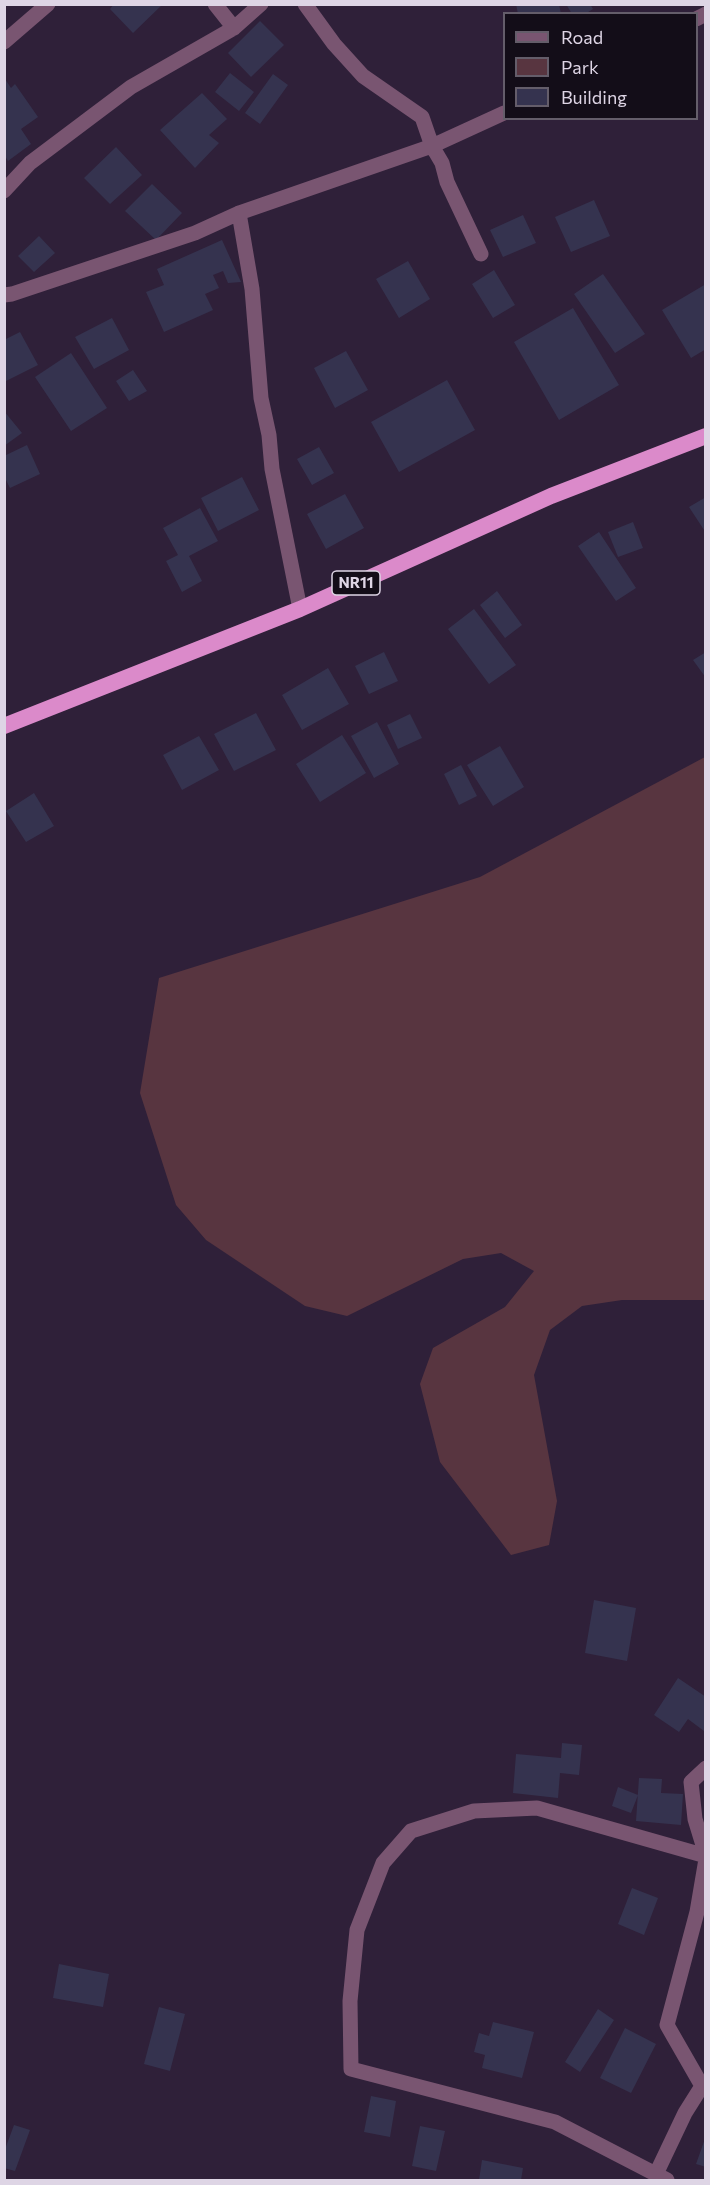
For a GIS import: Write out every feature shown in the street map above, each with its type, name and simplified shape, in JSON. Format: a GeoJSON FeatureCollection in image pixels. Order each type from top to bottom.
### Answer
{"type":"FeatureCollection","features":[{"type":"Feature","properties":{"kind":"highway","name":"NR11"},"geometry":{"type":"LineString","coordinates":[[4,726],[300,609],[551,495],[705,436]]}},
{"type":"Feature","properties":{"kind":"street"},"geometry":{"type":"LineString","coordinates":[[4,42],[48,4]]}},
{"type":"Feature","properties":{"kind":"street"},"geometry":{"type":"LineString","coordinates":[[215,4],[234,28]]}},
{"type":"Feature","properties":{"kind":"street"},"geometry":{"type":"LineString","coordinates":[[4,191],[30,163],[131,87],[234,28],[261,4]]}},
{"type":"Feature","properties":{"kind":"street"},"geometry":{"type":"LineString","coordinates":[[305,4],[334,44],[363,76],[422,117],[432,146],[442,163],[447,182],[481,254]]}},
{"type":"Feature","properties":{"kind":"street"},"geometry":{"type":"LineString","coordinates":[[4,295],[195,233],[239,213],[432,146],[503,114]]}},
{"type":"Feature","properties":{"kind":"street"},"geometry":{"type":"LineString","coordinates":[[239,213],[252,289],[261,398],[269,435],[272,469],[300,609]]}},
{"type":"Feature","properties":{"kind":"street"},"geometry":{"type":"LineString","coordinates":[[705,1768],[691,1782],[695,1819],[705,1857],[697,1912],[667,2025],[702,2086],[685,2112],[661,2177],[555,2122],[351,2069],[350,2001],[357,1929],[383,1863],[411,1831],[474,1810],[537,1808],[705,1857]]}},
{"type":"Feature","properties":{"kind":"green space"},"geometry":{"type":"Polygon","coordinates":[[[705,757],[705,1300],[622,1300],[582,1306],[550,1330],[534,1375],[557,1501],[549,1545],[511,1555],[440,1462],[420,1384],[433,1348],[505,1307],[534,1271],[501,1253],[463,1259],[347,1316],[305,1306],[206,1240],[176,1205],[140,1093],[159,978],[480,877],[705,757]]]}},
{"type":"Feature","properties":{"kind":"building"},"geometry":{"type":"Polygon","coordinates":[[[114,4],[163,4],[133,33],[110,9],[114,4]]]}},
{"type":"Feature","properties":{"kind":"building"},"geometry":{"type":"Polygon","coordinates":[[[516,4],[559,4],[561,12],[518,12],[516,4]]]}},
{"type":"Feature","properties":{"kind":"building"},"geometry":{"type":"Polygon","coordinates":[[[566,4],[590,4],[593,9],[588,12],[571,12],[566,4]]]}},
{"type":"Feature","properties":{"kind":"building"},"geometry":{"type":"Polygon","coordinates":[[[260,21],[284,45],[251,77],[228,53],[260,21]]]}},
{"type":"Feature","properties":{"kind":"building"},"geometry":{"type":"Polygon","coordinates":[[[230,73],[254,92],[239,111],[215,92],[230,73]]]}},
{"type":"Feature","properties":{"kind":"building"},"geometry":{"type":"Polygon","coordinates":[[[273,74],[288,85],[260,124],[245,113],[273,74]]]}},
{"type":"Feature","properties":{"kind":"building"},"geometry":{"type":"Polygon","coordinates":[[[5,79],[11,88],[15,84],[38,117],[21,129],[31,144],[8,161],[5,156],[5,79]]]}},
{"type":"Feature","properties":{"kind":"building"},"geometry":{"type":"Polygon","coordinates":[[[202,93],[227,119],[209,135],[219,143],[195,168],[160,130],[202,93]]]}},
{"type":"Feature","properties":{"kind":"building"},"geometry":{"type":"Polygon","coordinates":[[[116,147],[142,175],[110,204],[84,178],[116,147]]]}},
{"type":"Feature","properties":{"kind":"building"},"geometry":{"type":"Polygon","coordinates":[[[152,184],[182,213],[156,240],[125,211],[152,184]]]}},
{"type":"Feature","properties":{"kind":"building"},"geometry":{"type":"Polygon","coordinates":[[[594,200],[610,236],[571,252],[555,217],[594,200]]]}},
{"type":"Feature","properties":{"kind":"building"},"geometry":{"type":"Polygon","coordinates":[[[523,215],[536,243],[503,257],[490,230],[523,215]]]}},
{"type":"Feature","properties":{"kind":"building"},"geometry":{"type":"Polygon","coordinates":[[[39,236],[55,253],[34,272],[18,256],[39,236]]]}},
{"type":"Feature","properties":{"kind":"building"},"geometry":{"type":"Polygon","coordinates":[[[222,240],[241,282],[228,283],[223,271],[213,275],[219,288],[205,294],[213,310],[164,332],[146,292],[164,285],[157,269],[222,240]]]}},
{"type":"Feature","properties":{"kind":"building"},"geometry":{"type":"Polygon","coordinates":[[[408,261],[430,299],[399,318],[376,279],[408,261]]]}},
{"type":"Feature","properties":{"kind":"building"},"geometry":{"type":"Polygon","coordinates":[[[494,270],[515,305],[493,318],[472,284],[494,270]]]}},
{"type":"Feature","properties":{"kind":"building"},"geometry":{"type":"Polygon","coordinates":[[[603,274],[645,334],[615,353],[574,294],[603,274]]]}},
{"type":"Feature","properties":{"kind":"building"},"geometry":{"type":"Polygon","coordinates":[[[706,284],[706,349],[691,358],[662,310],[706,284]]]}},
{"type":"Feature","properties":{"kind":"building"},"geometry":{"type":"Polygon","coordinates":[[[573,308],[619,385],[559,420],[514,342],[573,308]]]}},
{"type":"Feature","properties":{"kind":"building"},"geometry":{"type":"Polygon","coordinates":[[[112,318],[129,350],[94,369],[75,337],[112,318]]]}},
{"type":"Feature","properties":{"kind":"building"},"geometry":{"type":"Polygon","coordinates":[[[20,332],[38,365],[4,382],[4,340],[20,332]]]}},
{"type":"Feature","properties":{"kind":"building"},"geometry":{"type":"Polygon","coordinates":[[[346,351],[368,390],[335,408],[314,368],[346,351]]]}},
{"type":"Feature","properties":{"kind":"building"},"geometry":{"type":"Polygon","coordinates":[[[71,353],[107,408],[71,431],[35,377],[71,353]]]}},
{"type":"Feature","properties":{"kind":"building"},"geometry":{"type":"Polygon","coordinates":[[[133,370],[147,391],[129,401],[116,381],[133,370]]]}},
{"type":"Feature","properties":{"kind":"building"},"geometry":{"type":"Polygon","coordinates":[[[447,380],[475,430],[399,472],[371,422],[447,380]]]}},
{"type":"Feature","properties":{"kind":"building"},"geometry":{"type":"Polygon","coordinates":[[[4,411],[22,433],[4,446],[4,411]]]}},
{"type":"Feature","properties":{"kind":"building"},"geometry":{"type":"Polygon","coordinates":[[[27,445],[40,474],[10,488],[4,476],[4,456],[27,445]]]}},
{"type":"Feature","properties":{"kind":"building"},"geometry":{"type":"Polygon","coordinates":[[[319,447],[334,473],[312,485],[297,459],[319,447]]]}},
{"type":"Feature","properties":{"kind":"building"},"geometry":{"type":"Polygon","coordinates":[[[242,477],[259,510],[218,531],[201,498],[242,477]]]}},
{"type":"Feature","properties":{"kind":"building"},"geometry":{"type":"Polygon","coordinates":[[[345,494],[364,528],[326,549],[307,514],[345,494]]]}},
{"type":"Feature","properties":{"kind":"building"},"geometry":{"type":"Polygon","coordinates":[[[706,497],[706,533],[689,507],[706,497]]]}},
{"type":"Feature","properties":{"kind":"building"},"geometry":{"type":"Polygon","coordinates":[[[200,508],[218,541],[189,556],[202,581],[182,592],[166,561],[178,555],[163,528],[200,508]]]}},
{"type":"Feature","properties":{"kind":"building"},"geometry":{"type":"Polygon","coordinates":[[[633,522],[643,548],[618,557],[608,532],[633,522]]]}},
{"type":"Feature","properties":{"kind":"building"},"geometry":{"type":"Polygon","coordinates":[[[599,532],[636,588],[616,601],[578,546],[599,532]]]}},
{"type":"Feature","properties":{"kind":"building"},"geometry":{"type":"Polygon","coordinates":[[[497,591],[522,625],[505,638],[480,605],[497,591]]]}},
{"type":"Feature","properties":{"kind":"building"},"geometry":{"type":"Polygon","coordinates":[[[474,609],[516,665],[489,684],[448,629],[474,609]]]}},
{"type":"Feature","properties":{"kind":"building"},"geometry":{"type":"Polygon","coordinates":[[[384,652],[398,681],[369,694],[355,666],[384,652]]]}},
{"type":"Feature","properties":{"kind":"building"},"geometry":{"type":"Polygon","coordinates":[[[706,652],[706,678],[693,660],[706,652]]]}},
{"type":"Feature","properties":{"kind":"building"},"geometry":{"type":"Polygon","coordinates":[[[328,668],[349,704],[302,730],[282,695],[328,668]]]}},
{"type":"Feature","properties":{"kind":"building"},"geometry":{"type":"Polygon","coordinates":[[[256,713],[276,750],[234,771],[214,734],[256,713]]]}},
{"type":"Feature","properties":{"kind":"building"},"geometry":{"type":"Polygon","coordinates":[[[410,714],[422,738],[398,749],[387,725],[410,714]]]}},
{"type":"Feature","properties":{"kind":"building"},"geometry":{"type":"Polygon","coordinates":[[[377,722],[399,764],[374,778],[351,736],[377,722]]]}},
{"type":"Feature","properties":{"kind":"building"},"geometry":{"type":"Polygon","coordinates":[[[342,735],[366,773],[320,802],[296,764],[342,735]]]}},
{"type":"Feature","properties":{"kind":"building"},"geometry":{"type":"Polygon","coordinates":[[[199,736],[219,770],[182,790],[163,755],[199,736]]]}},
{"type":"Feature","properties":{"kind":"building"},"geometry":{"type":"Polygon","coordinates":[[[500,746],[524,787],[493,806],[467,765],[500,746]]]}},
{"type":"Feature","properties":{"kind":"building"},"geometry":{"type":"Polygon","coordinates":[[[461,765],[477,796],[459,805],[444,774],[461,765]]]}},
{"type":"Feature","properties":{"kind":"building"},"geometry":{"type":"Polygon","coordinates":[[[34,793],[54,826],[26,842],[6,811],[34,793]]]}},
{"type":"Feature","properties":{"kind":"building"},"geometry":{"type":"Polygon","coordinates":[[[594,1600],[636,1608],[627,1661],[585,1653],[594,1600]]]}},
{"type":"Feature","properties":{"kind":"building"},"geometry":{"type":"Polygon","coordinates":[[[678,1678],[706,1697],[704,1731],[688,1719],[679,1732],[654,1715],[678,1678]]]}},
{"type":"Feature","properties":{"kind":"building"},"geometry":{"type":"Polygon","coordinates":[[[562,1743],[582,1745],[579,1775],[560,1773],[558,1798],[513,1793],[516,1754],[561,1758],[562,1743]]]}},
{"type":"Feature","properties":{"kind":"building"},"geometry":{"type":"Polygon","coordinates":[[[639,1778],[662,1779],[661,1793],[683,1794],[681,1825],[636,1821],[639,1778]]]}},
{"type":"Feature","properties":{"kind":"building"},"geometry":{"type":"Polygon","coordinates":[[[618,1787],[638,1795],[631,1813],[612,1806],[618,1787]]]}},
{"type":"Feature","properties":{"kind":"building"},"geometry":{"type":"Polygon","coordinates":[[[632,1888],[658,1898],[644,1935],[618,1924],[632,1888]]]}},
{"type":"Feature","properties":{"kind":"building"},"geometry":{"type":"Polygon","coordinates":[[[59,1964],[109,1974],[103,2007],[53,1998],[59,1964]]]}},
{"type":"Feature","properties":{"kind":"building"},"geometry":{"type":"Polygon","coordinates":[[[159,2007],[185,2014],[170,2071],[144,2064],[159,2007]]]}},
{"type":"Feature","properties":{"kind":"building"},"geometry":{"type":"Polygon","coordinates":[[[598,2009],[614,2020],[580,2072],[565,2062],[598,2009]]]}},
{"type":"Feature","properties":{"kind":"building"},"geometry":{"type":"Polygon","coordinates":[[[493,2022],[534,2032],[522,2078],[482,2068],[485,2055],[474,2052],[479,2033],[489,2036],[493,2022]]]}},
{"type":"Feature","properties":{"kind":"building"},"geometry":{"type":"Polygon","coordinates":[[[625,2028],[656,2044],[631,2093],[600,2078],[625,2028]]]}},
{"type":"Feature","properties":{"kind":"building"},"geometry":{"type":"Polygon","coordinates":[[[371,2096],[396,2101],[390,2137],[364,2132],[371,2096]]]}},
{"type":"Feature","properties":{"kind":"building"},"geometry":{"type":"Polygon","coordinates":[[[14,2125],[30,2130],[15,2171],[4,2168],[4,2152],[14,2125]]]}},
{"type":"Feature","properties":{"kind":"building"},"geometry":{"type":"Polygon","coordinates":[[[420,2126],[445,2131],[436,2171],[412,2166],[420,2126]]]}},
{"type":"Feature","properties":{"kind":"building"},"geometry":{"type":"Polygon","coordinates":[[[706,2136],[706,2167],[696,2164],[706,2136]]]}},
{"type":"Feature","properties":{"kind":"building"},"geometry":{"type":"Polygon","coordinates":[[[482,2160],[523,2168],[521,2180],[479,2180],[482,2160]]]}}]}
